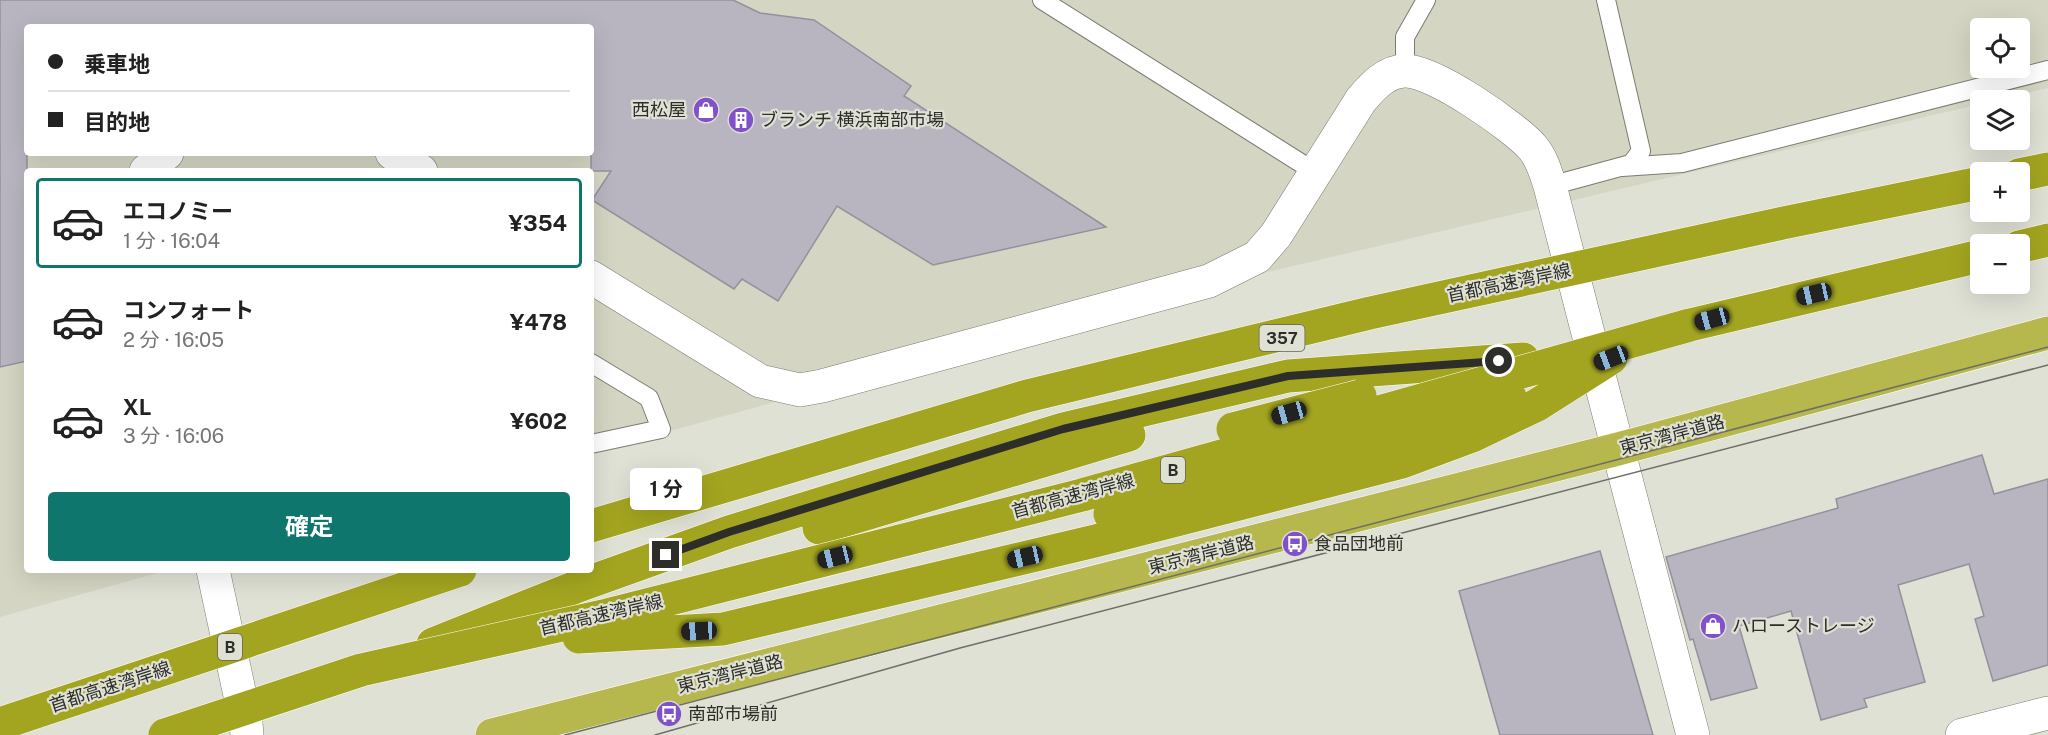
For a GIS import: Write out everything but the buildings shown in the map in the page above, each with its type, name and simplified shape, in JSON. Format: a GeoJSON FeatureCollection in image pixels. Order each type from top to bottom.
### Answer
{"type":"FeatureCollection","features":[{"type":"Feature","properties":{"kind":"highway"},"geometry":{"type":"LineString","coordinates":[[2030,172],[2048,168]]}},
{"type":"Feature","properties":{"kind":"highway","name":"357"},"geometry":{"type":"LineString","coordinates":[[594,525],[1023,400],[1572,268],[1970,184]]}},
{"type":"Feature","properties":{"kind":"highway","name":"首都高速湾岸線"},"geometry":{"type":"LineString","coordinates":[[594,525],[1027,396],[1370,313],[1970,184]]}},
{"type":"Feature","properties":{"kind":"highway"},"geometry":{"type":"LineString","coordinates":[[2030,244],[2048,240]]}},
{"type":"Feature","properties":{"kind":"highway","name":"首都高速湾岸線"},"geometry":{"type":"LineString","coordinates":[[165,735],[362,670],[471,639],[620,612],[1082,495],[1690,325],[1970,258]]}},
{"type":"Feature","properties":{"kind":"highway"},"geometry":{"type":"LineString","coordinates":[[620,612],[747,562],[1070,476],[1311,407],[1757,308]]}},
{"type":"Feature","properties":{"kind":"highway"},"geometry":{"type":"LineString","coordinates":[[620,612],[821,590],[1394,436],[1475,410],[1690,325]]}},
{"type":"Feature","properties":{"kind":"highway","name":"東京湾岸道路"},"geometry":{"type":"LineString","coordinates":[[492,735],[557,726],[1618,449],[2048,333]]}},
{"type":"Feature","properties":{"kind":"highway"},"geometry":{"type":"LineString","coordinates":[[471,639],[723,629],[1107,538],[1402,462],[1472,436],[1537,405],[1611,358]]}},
{"type":"Feature","properties":{"kind":"highway"},"geometry":{"type":"LineString","coordinates":[[471,639],[581,585],[729,532],[1063,429],[1288,376],[1523,360]]}},
{"type":"Feature","properties":{"kind":"highway"},"geometry":{"type":"LineString","coordinates":[[0,716],[438,573]]}},
{"type":"Feature","properties":{"kind":"highway","name":"首都高速湾岸線"},"geometry":{"type":"LineString","coordinates":[[0,724],[451,573]]}},
{"type":"Feature","properties":{"kind":"street"},"geometry":{"type":"LineString","coordinates":[[594,279],[760,381],[780,388],[800,390],[1209,281],[1257,257],[1276,235],[1361,100],[1374,85],[1389,75],[1405,70],[1437,80],[1523,138],[1535,150],[1550,186],[1693,735]]}},
{"type":"Feature","properties":{"kind":"street"},"geometry":{"type":"LineString","coordinates":[[150,168],[164,156]]}},
{"type":"Feature","properties":{"kind":"street"},"geometry":{"type":"LineString","coordinates":[[397,156],[416,168]]}},
{"type":"Feature","properties":{"kind":"street"},"geometry":{"type":"LineString","coordinates":[[214,573],[250,731]]}},
{"type":"Feature","properties":{"kind":"street"},"geometry":{"type":"LineString","coordinates":[[1962,735],[2048,713]]}},
{"type":"Feature","properties":{"kind":"lane"},"geometry":{"type":"LineString","coordinates":[[1042,0],[1315,172]]}},
{"type":"Feature","properties":{"kind":"lane"},"geometry":{"type":"LineString","coordinates":[[1405,70],[1405,37],[1426,0]]}},
{"type":"Feature","properties":{"kind":"lane"},"geometry":{"type":"LineString","coordinates":[[1550,186],[1631,164],[1641,151],[1606,0]]}},
{"type":"Feature","properties":{"kind":"lane"},"geometry":{"type":"LineString","coordinates":[[1622,167],[1682,163],[2048,70]]}},
{"type":"Feature","properties":{"kind":"lane"},"geometry":{"type":"LineString","coordinates":[[594,365],[649,398],[660,429],[594,443]]}},
{"type":"Feature","properties":{"kind":"shaded area"},"geometry":{"type":"Polygon","coordinates":[[[0,0],[2048,0],[2048,88],[2030,92],[2030,90],[1970,90],[1970,106],[1103,311],[594,452],[594,168],[24,168],[24,573],[157,573],[0,617],[0,0]]]}},
{"type":"Feature","properties":{"kind":"tram line"},"geometry":{"type":"LineString","coordinates":[[565,735],[2048,347]]}},
{"type":"Feature","properties":{"kind":"tram line"},"geometry":{"type":"LineString","coordinates":[[655,735],[960,648],[2048,365]]}},
{"type":"Feature","properties":{"kind":"place","name":"西松屋"},"geometry":{"type":"Point","coordinates":[706,110]}},
{"type":"Feature","properties":{"kind":"place","name":"ブランチ 横浜南部市場"},"geometry":{"type":"Point","coordinates":[741,120]}},
{"type":"Feature","properties":{"kind":"place","name":"食品団地前"},"geometry":{"type":"Point","coordinates":[1295,544]}},
{"type":"Feature","properties":{"kind":"place","name":"ハローストレージ"},"geometry":{"type":"Point","coordinates":[1713,626]}},
{"type":"Feature","properties":{"kind":"place","name":"南部市場前"},"geometry":{"type":"Point","coordinates":[669,714]}},
{"type":"Feature","properties":{"kind":"route"},"geometry":{"type":"LineString","coordinates":[[666,555],[729,532],[1063,429],[1288,376],[1499,361]]}}]}
